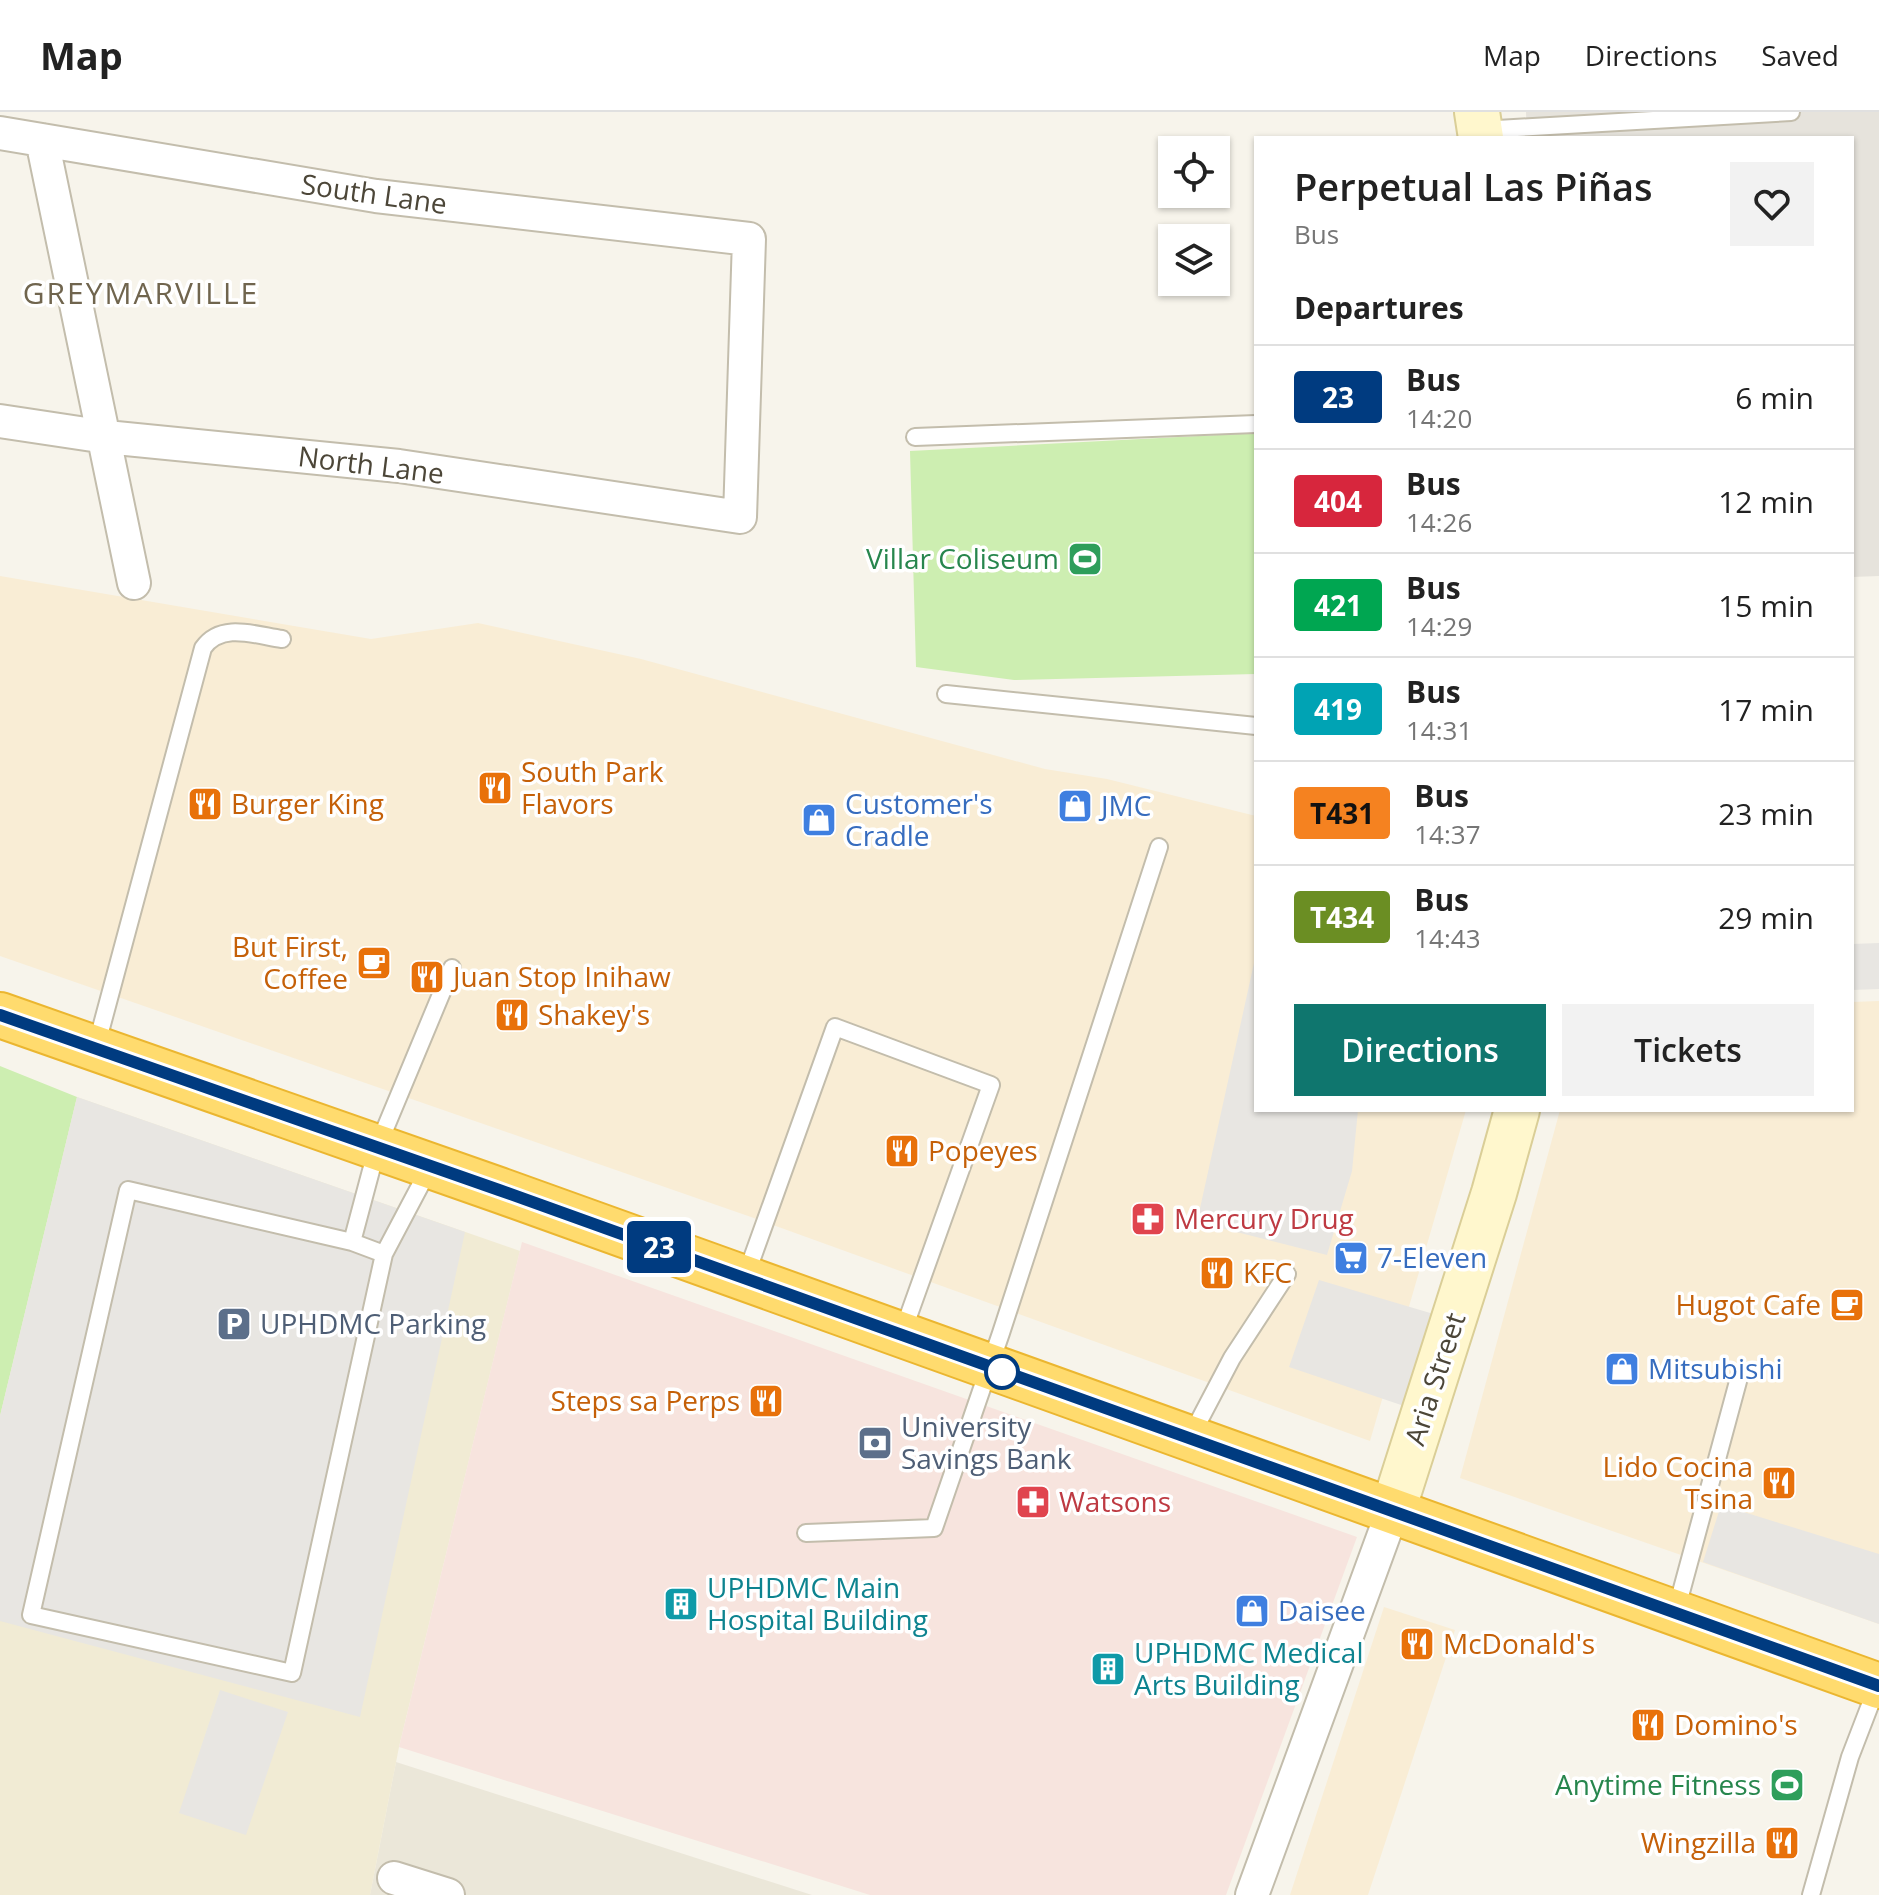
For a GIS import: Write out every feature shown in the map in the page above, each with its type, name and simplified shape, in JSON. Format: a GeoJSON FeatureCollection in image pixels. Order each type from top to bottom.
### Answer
{"type":"FeatureCollection","features":[{"type":"Feature","properties":{"kind":"highway"},"geometry":{"type":"LineString","coordinates":[[0,1015],[431,1165],[1878,1686]]}},
{"type":"Feature","properties":{"kind":"street","name":"South Lane"},"geometry":{"type":"LineString","coordinates":[[0,133],[376,196],[749,239],[740,517]]}},
{"type":"Feature","properties":{"kind":"street"},"geometry":{"type":"LineString","coordinates":[[42,140],[134,583]]}},
{"type":"Feature","properties":{"kind":"street","name":"North Lane"},"geometry":{"type":"LineString","coordinates":[[0,421],[106,437],[399,466],[740,517]]}},
{"type":"Feature","properties":{"kind":"street","name":"Aria Street"},"geometry":{"type":"LineString","coordinates":[[1393,1510],[1494,1193],[1516,1112]]}},
{"type":"Feature","properties":{"kind":"street"},"geometry":{"type":"LineString","coordinates":[[1252,1895],[1393,1510]]}},
{"type":"Feature","properties":{"kind":"street"},"geometry":{"type":"LineString","coordinates":[[394,1878],[448,1895]]}},
{"type":"Feature","properties":{"kind":"lane"},"geometry":{"type":"LineString","coordinates":[[1479,127],[1791,112]]}},
{"type":"Feature","properties":{"kind":"lane"},"geometry":{"type":"LineString","coordinates":[[915,437],[1254,424]]}},
{"type":"Feature","properties":{"kind":"lane"},"geometry":{"type":"LineString","coordinates":[[96,1049],[203,648],[208,640],[229,632],[282,639]]}},
{"type":"Feature","properties":{"kind":"lane"},"geometry":{"type":"LineString","coordinates":[[946,694],[1254,726]]}},
{"type":"Feature","properties":{"kind":"lane"},"geometry":{"type":"LineString","coordinates":[[806,1533],[934,1528],[1159,847]]}},
{"type":"Feature","properties":{"kind":"lane"},"geometry":{"type":"LineString","coordinates":[[352,1242],[377,1148],[452,968]]}},
{"type":"Feature","properties":{"kind":"lane"},"geometry":{"type":"LineString","coordinates":[[745,1278],[835,1027],[991,1085],[902,1335]]}},
{"type":"Feature","properties":{"kind":"lane"},"geometry":{"type":"LineString","coordinates":[[384,1254],[352,1242],[128,1190],[31,1615],[292,1673],[384,1254],[431,1165]]}},
{"type":"Feature","properties":{"kind":"lane"},"geometry":{"type":"LineString","coordinates":[[1190,1439],[1232,1358],[1287,1274]]}},
{"type":"Feature","properties":{"kind":"lane"},"geometry":{"type":"LineString","coordinates":[[1675,1614],[1740,1374]]}},
{"type":"Feature","properties":{"kind":"lane"},"geometry":{"type":"LineString","coordinates":[[1811,1895],[1856,1739],[1878,1686]]}},
{"type":"Feature","properties":{"kind":"shaded area"},"geometry":{"type":"Polygon","coordinates":[[[1526,112],[1879,112],[1879,576],[1854,577],[1854,136],[1527,136],[1526,112]]]}},
{"type":"Feature","properties":{"kind":"shaded area"},"geometry":{"type":"Polygon","coordinates":[[[0,576],[371,639],[478,623],[641,659],[1045,769],[1107,779],[1254,816],[1254,1112],[1465,1112],[1370,1441],[751,1217],[0,956],[0,576]]]}},
{"type":"Feature","properties":{"kind":"shaded area"},"geometry":{"type":"Polygon","coordinates":[[[1879,943],[1879,989],[1854,990],[1854,944],[1879,943]]]}},
{"type":"Feature","properties":{"kind":"shaded area"},"geometry":{"type":"Polygon","coordinates":[[[1254,963],[1254,1112],[1358,1112],[1352,1171],[1327,1255],[1197,1222],[1254,963]]]}},
{"type":"Feature","properties":{"kind":"shaded area","name":"Mitsubishi"},"geometry":{"type":"Polygon","coordinates":[[[1879,1001],[1879,1624],[1460,1478],[1559,1112],[1854,1112],[1854,1002],[1879,1001]]]}},
{"type":"Feature","properties":{"kind":"shaded area","name":"UPHDMC Parking"},"geometry":{"type":"Polygon","coordinates":[[[77,1097],[520,1251],[399,1747],[370,1895],[0,1895],[0,1416],[77,1097]]]}},
{"type":"Feature","properties":{"kind":"shaded area","name":"UPHDMC Parking"},"geometry":{"type":"Polygon","coordinates":[[[77,1097],[465,1232],[360,1717],[0,1621],[0,1416],[77,1097]]]}},
{"type":"Feature","properties":{"kind":"shaded area"},"geometry":{"type":"Polygon","coordinates":[[[522,1242],[1357,1537],[1226,1895],[870,1895],[399,1747],[522,1242]]]}},
{"type":"Feature","properties":{"kind":"shaded area"},"geometry":{"type":"Polygon","coordinates":[[[1319,1280],[1437,1315],[1404,1406],[1289,1367],[1319,1280]]]}},
{"type":"Feature","properties":{"kind":"shaded area"},"geometry":{"type":"Polygon","coordinates":[[[1721,1505],[1879,1554],[1879,1624],[1703,1562],[1721,1505]]]}},
{"type":"Feature","properties":{"kind":"shaded area"},"geometry":{"type":"Polygon","coordinates":[[[1384,1607],[1455,1630],[1368,1895],[1290,1895],[1384,1607]]]}},
{"type":"Feature","properties":{"kind":"shaded area"},"geometry":{"type":"Polygon","coordinates":[[[220,1690],[288,1712],[246,1835],[179,1813],[220,1690]]]}},
{"type":"Feature","properties":{"kind":"shaded area"},"geometry":{"type":"Polygon","coordinates":[[[396,1762],[812,1895],[370,1895],[396,1762]]]}},
{"type":"Feature","properties":{"kind":"green space","name":"Villar Coliseum"},"geometry":{"type":"Polygon","coordinates":[[[1254,433],[1254,674],[1014,680],[916,667],[910,451],[1254,433]]]}},
{"type":"Feature","properties":{"kind":"green space"},"geometry":{"type":"Polygon","coordinates":[[[0,1066],[77,1097],[0,1416],[0,1066]]]}},
{"type":"Feature","properties":{"kind":"bus line","name":"23"},"geometry":{"type":"LineString","coordinates":[[0,1015],[431,1165],[1879,1686]]}},
{"type":"Feature","properties":{"kind":"place","name":"Villar Coliseum"},"geometry":{"type":"Point","coordinates":[1085,559]}},
{"type":"Feature","properties":{"kind":"place","name":"South Park Flavors"},"geometry":{"type":"Point","coordinates":[495,788]}},
{"type":"Feature","properties":{"kind":"place","name":"Burger King"},"geometry":{"type":"Point","coordinates":[205,804]}},
{"type":"Feature","properties":{"kind":"place","name":"JMC"},"geometry":{"type":"Point","coordinates":[1075,806]}},
{"type":"Feature","properties":{"kind":"place","name":"Customer's Cradle"},"geometry":{"type":"Point","coordinates":[819,820]}},
{"type":"Feature","properties":{"kind":"place","name":"But First, Coffee"},"geometry":{"type":"Point","coordinates":[374,963]}},
{"type":"Feature","properties":{"kind":"place","name":"Juan Stop Inihaw"},"geometry":{"type":"Point","coordinates":[427,977]}},
{"type":"Feature","properties":{"kind":"place","name":"Shakey's"},"geometry":{"type":"Point","coordinates":[512,1015]}},
{"type":"Feature","properties":{"kind":"place","name":"Popeyes"},"geometry":{"type":"Point","coordinates":[902,1151]}},
{"type":"Feature","properties":{"kind":"place","name":"Mercury Drug"},"geometry":{"type":"Point","coordinates":[1148,1219]}},
{"type":"Feature","properties":{"kind":"place","name":"7-Eleven"},"geometry":{"type":"Point","coordinates":[1351,1258]}},
{"type":"Feature","properties":{"kind":"place","name":"KFC"},"geometry":{"type":"Point","coordinates":[1217,1273]}},
{"type":"Feature","properties":{"kind":"place","name":"Hugot Cafe"},"geometry":{"type":"Point","coordinates":[1847,1305]}},
{"type":"Feature","properties":{"kind":"place","name":"UPHDMC Parking"},"geometry":{"type":"Point","coordinates":[234,1324]}},
{"type":"Feature","properties":{"kind":"place","name":"Mitsubishi"},"geometry":{"type":"Point","coordinates":[1622,1369]}},
{"type":"Feature","properties":{"kind":"place","name":"Steps sa Perps"},"geometry":{"type":"Point","coordinates":[766,1401]}},
{"type":"Feature","properties":{"kind":"place","name":"University Savings Bank"},"geometry":{"type":"Point","coordinates":[875,1443]}},
{"type":"Feature","properties":{"kind":"place","name":"Lido Cocina Tsina"},"geometry":{"type":"Point","coordinates":[1779,1483]}},
{"type":"Feature","properties":{"kind":"place","name":"Watsons"},"geometry":{"type":"Point","coordinates":[1033,1502]}},
{"type":"Feature","properties":{"kind":"place","name":"UPHDMC Main Hospital Building"},"geometry":{"type":"Point","coordinates":[681,1604]}},
{"type":"Feature","properties":{"kind":"place","name":"Daisee"},"geometry":{"type":"Point","coordinates":[1252,1611]}},
{"type":"Feature","properties":{"kind":"place","name":"McDonald's"},"geometry":{"type":"Point","coordinates":[1417,1644]}},
{"type":"Feature","properties":{"kind":"place","name":"UPHDMC Medical Arts Building"},"geometry":{"type":"Point","coordinates":[1108,1669]}},
{"type":"Feature","properties":{"kind":"place","name":"Domino's"},"geometry":{"type":"Point","coordinates":[1648,1725]}},
{"type":"Feature","properties":{"kind":"place","name":"Anytime Fitness"},"geometry":{"type":"Point","coordinates":[1787,1785]}},
{"type":"Feature","properties":{"kind":"place","name":"Wingzilla"},"geometry":{"type":"Point","coordinates":[1782,1843]}},
{"type":"Feature","properties":{"kind":"district","name":"GREYMARVILLE"},"geometry":{"type":"Point","coordinates":[141,294]}}]}
